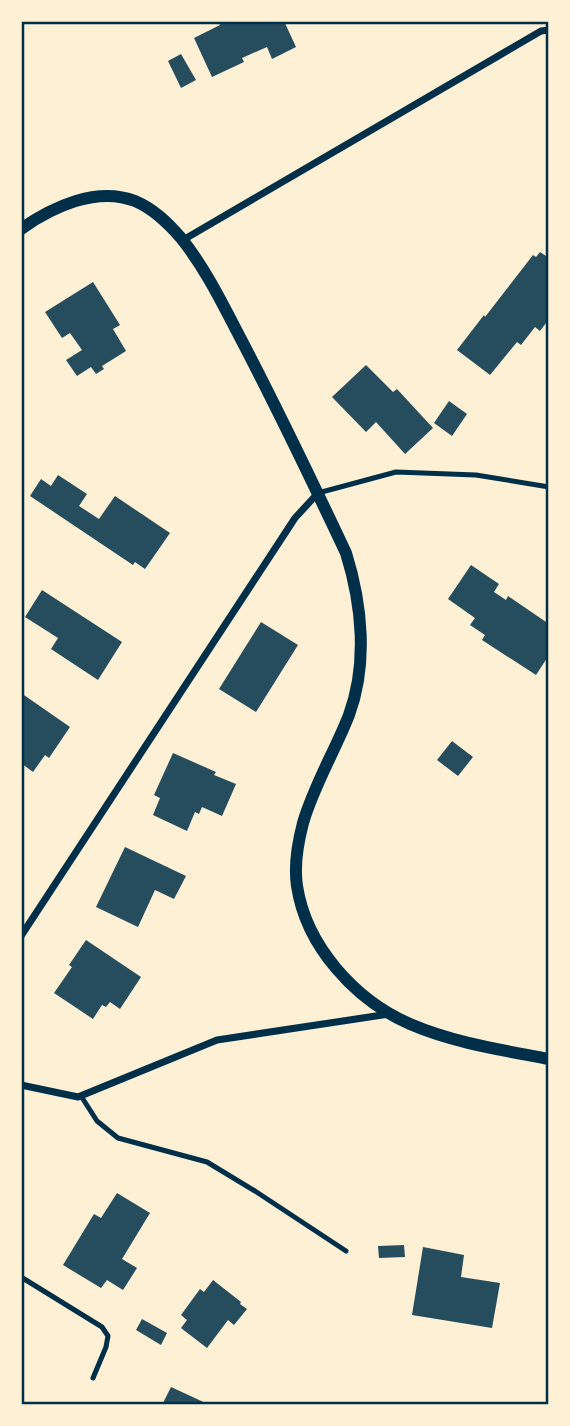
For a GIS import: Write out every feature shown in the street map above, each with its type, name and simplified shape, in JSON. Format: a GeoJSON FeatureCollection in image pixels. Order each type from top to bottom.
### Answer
{"type":"FeatureCollection","features":[{"type":"Feature","properties":{"kind":"street"},"geometry":{"type":"LineString","coordinates":[[183,240],[541,31],[549,30]]}},
{"type":"Feature","properties":{"kind":"street"},"geometry":{"type":"LineString","coordinates":[[21,229],[58,207],[88,197],[103,196],[134,201],[162,218],[183,240],[215,290],[346,553],[359,615],[360,654],[355,694],[303,823],[296,863],[297,884],[307,923],[328,957],[357,989],[389,1014],[426,1030],[469,1043],[549,1059]]}},
{"type":"Feature","properties":{"kind":"street"},"geometry":{"type":"LineString","coordinates":[[21,936],[295,518],[318,494]]}},
{"type":"Feature","properties":{"kind":"street"},"geometry":{"type":"LineString","coordinates":[[21,1085],[79,1096],[217,1040],[389,1014]]}},
{"type":"Feature","properties":{"kind":"lane"},"geometry":{"type":"LineString","coordinates":[[318,494],[396,472],[476,475],[549,487]]}},
{"type":"Feature","properties":{"kind":"lane"},"geometry":{"type":"LineString","coordinates":[[79,1096],[97,1121],[118,1138],[207,1162],[346,1251]]}},
{"type":"Feature","properties":{"kind":"lane"},"geometry":{"type":"LineString","coordinates":[[21,1277],[102,1327],[108,1336],[93,1378]]}},
{"type":"Feature","properties":{"kind":"building"},"geometry":{"type":"Polygon","coordinates":[[[218,21],[284,21],[296,47],[272,59],[267,47],[242,58],[244,62],[212,77],[194,38],[220,25],[218,21]]]}},
{"type":"Feature","properties":{"kind":"building"},"geometry":{"type":"Polygon","coordinates":[[[181,54],[196,80],[181,88],[168,61],[181,54]]]}},
{"type":"Feature","properties":{"kind":"building"},"geometry":{"type":"Polygon","coordinates":[[[540,252],[549,258],[549,319],[540,331],[535,327],[521,345],[517,342],[490,375],[457,350],[533,255],[536,257],[540,252]]]}},
{"type":"Feature","properties":{"kind":"building"},"geometry":{"type":"Polygon","coordinates":[[[93,282],[120,325],[113,329],[126,351],[102,366],[104,369],[96,374],[91,367],[77,376],[66,360],[82,350],[70,333],[62,338],[45,312],[93,282]]]}},
{"type":"Feature","properties":{"kind":"building"},"geometry":{"type":"Polygon","coordinates":[[[366,365],[393,392],[397,389],[433,428],[405,454],[376,422],[366,432],[332,397],[366,365]]]}},
{"type":"Feature","properties":{"kind":"building"},"geometry":{"type":"Polygon","coordinates":[[[449,401],[467,414],[452,436],[434,423],[449,401]]]}},
{"type":"Feature","properties":{"kind":"building"},"geometry":{"type":"Polygon","coordinates":[[[58,475],[87,494],[79,506],[99,519],[115,496],[170,533],[145,569],[135,562],[133,565],[30,496],[41,479],[51,486],[58,475]]]}},
{"type":"Feature","properties":{"kind":"building"},"geometry":{"type":"Polygon","coordinates":[[[471,565],[499,584],[494,592],[506,600],[508,596],[549,624],[549,655],[536,675],[482,640],[485,635],[470,625],[475,618],[448,599],[471,565]]]}},
{"type":"Feature","properties":{"kind":"building"},"geometry":{"type":"Polygon","coordinates":[[[42,590],[122,642],[98,680],[51,649],[58,638],[25,617],[42,590]]]}},
{"type":"Feature","properties":{"kind":"building"},"geometry":{"type":"Polygon","coordinates":[[[261,622],[298,645],[256,712],[219,689],[261,622]]]}},
{"type":"Feature","properties":{"kind":"building"},"geometry":{"type":"Polygon","coordinates":[[[21,693],[70,727],[49,758],[45,755],[33,772],[21,763],[21,693]]]}},
{"type":"Feature","properties":{"kind":"building"},"geometry":{"type":"Polygon","coordinates":[[[452,741],[473,757],[458,776],[437,760],[452,741]]]}},
{"type":"Feature","properties":{"kind":"building"},"geometry":{"type":"Polygon","coordinates":[[[173,753],[236,784],[222,816],[202,807],[199,814],[195,812],[187,831],[153,815],[160,798],[154,795],[173,753]]]}},
{"type":"Feature","properties":{"kind":"building"},"geometry":{"type":"Polygon","coordinates":[[[125,847],[186,876],[174,899],[155,890],[138,927],[96,907],[125,847]]]}},
{"type":"Feature","properties":{"kind":"building"},"geometry":{"type":"Polygon","coordinates":[[[86,940],[141,977],[120,1009],[110,1002],[106,1007],[102,1005],[93,1019],[54,993],[86,940]]]}},
{"type":"Feature","properties":{"kind":"building"},"geometry":{"type":"Polygon","coordinates":[[[117,1193],[150,1213],[122,1259],[137,1268],[123,1290],[107,1280],[101,1288],[63,1265],[94,1214],[101,1218],[117,1193]]]}},
{"type":"Feature","properties":{"kind":"building"},"geometry":{"type":"Polygon","coordinates":[[[404,1245],[405,1257],[379,1258],[378,1246],[404,1245]]]}},
{"type":"Feature","properties":{"kind":"building"},"geometry":{"type":"Polygon","coordinates":[[[423,1247],[464,1255],[461,1277],[500,1283],[492,1328],[412,1315],[423,1247]]]}},
{"type":"Feature","properties":{"kind":"building"},"geometry":{"type":"Polygon","coordinates":[[[213,1280],[247,1309],[234,1325],[228,1320],[207,1348],[181,1328],[187,1320],[181,1315],[200,1289],[204,1292],[213,1280]]]}},
{"type":"Feature","properties":{"kind":"building"},"geometry":{"type":"Polygon","coordinates":[[[142,1319],[167,1333],[161,1345],[136,1330],[142,1319]]]}},
{"type":"Feature","properties":{"kind":"building"},"geometry":{"type":"Polygon","coordinates":[[[171,1387],[210,1405],[162,1405],[171,1387]]]}}]}
